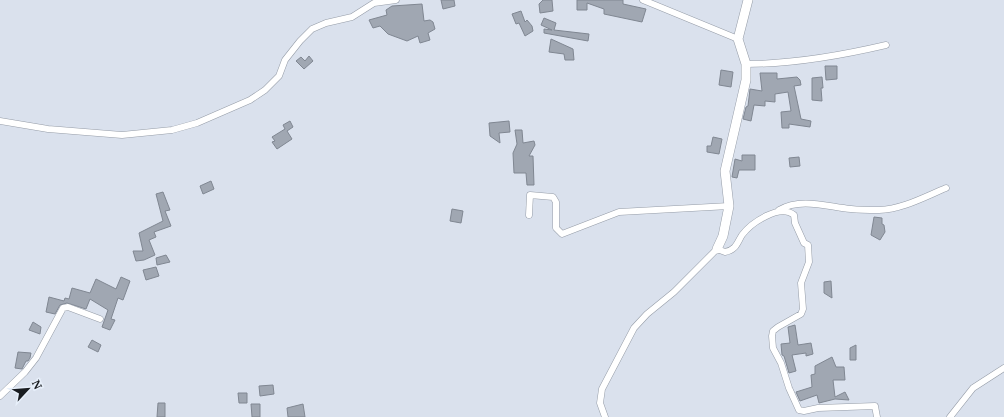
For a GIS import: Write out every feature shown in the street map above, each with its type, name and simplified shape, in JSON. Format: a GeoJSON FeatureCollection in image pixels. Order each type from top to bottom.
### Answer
{"type":"FeatureCollection","features":[{"type":"Feature","properties":{"kind":"street"},"geometry":{"type":"LineString","coordinates":[[0,121],[48,129],[122,135],[172,130],[197,123],[250,100],[266,90],[278,76],[285,60],[300,40],[312,29],[326,23],[352,17],[374,3],[396,0]]}},
{"type":"Feature","properties":{"kind":"street"},"geometry":{"type":"LineString","coordinates":[[643,0],[738,39]]}},
{"type":"Feature","properties":{"kind":"street"},"geometry":{"type":"LineString","coordinates":[[605,417],[600,404],[602,389],[634,328],[647,314],[674,292],[717,249],[723,236],[729,206],[725,171],[744,94],[746,64],[738,39],[748,0]]}},
{"type":"Feature","properties":{"kind":"street"},"geometry":{"type":"LineString","coordinates":[[746,64],[779,64],[805,61],[848,54],[886,45]]}},
{"type":"Feature","properties":{"kind":"street"},"geometry":{"type":"LineString","coordinates":[[717,249],[725,252],[731,251],[738,245],[743,234],[777,210],[788,205],[804,203],[853,210],[880,210],[900,207],[946,188]]}},
{"type":"Feature","properties":{"kind":"street"},"geometry":{"type":"LineString","coordinates":[[529,215],[530,195],[553,197],[556,202],[556,228],[562,234],[619,212],[729,206]]}},
{"type":"Feature","properties":{"kind":"street"},"geometry":{"type":"LineString","coordinates":[[777,210],[787,211],[794,214],[798,231],[804,244],[808,245],[809,251],[806,272],[801,283],[803,309],[801,314],[778,327],[772,336],[773,348],[781,363],[789,388],[799,410],[804,411],[818,408],[875,406],[877,417]]}},
{"type":"Feature","properties":{"kind":"street"},"geometry":{"type":"LineString","coordinates":[[0,396],[29,367],[63,308],[68,307],[100,319]]}},
{"type":"Feature","properties":{"kind":"street"},"geometry":{"type":"LineString","coordinates":[[950,417],[973,388],[1004,368]]}},
{"type":"Feature","properties":{"kind":"building"},"geometry":{"type":"Polygon","coordinates":[[[441,0],[454,0],[455,6],[443,9],[441,0]]]}},
{"type":"Feature","properties":{"kind":"building"},"geometry":{"type":"Polygon","coordinates":[[[543,0],[552,0],[553,11],[540,13],[539,4],[543,0]]]}},
{"type":"Feature","properties":{"kind":"building"},"geometry":{"type":"Polygon","coordinates":[[[577,0],[623,0],[623,4],[646,9],[642,22],[604,14],[604,9],[587,3],[587,10],[577,10],[577,0]]]}},
{"type":"Feature","properties":{"kind":"building"},"geometry":{"type":"Polygon","coordinates":[[[422,4],[424,21],[430,20],[433,22],[435,29],[428,33],[430,40],[420,43],[418,36],[407,41],[388,34],[380,26],[373,28],[369,20],[387,15],[386,10],[392,6],[422,4]]]}},
{"type":"Feature","properties":{"kind":"building"},"geometry":{"type":"Polygon","coordinates":[[[521,11],[525,22],[527,20],[532,26],[533,31],[525,36],[519,23],[516,24],[512,14],[521,11]]]}},
{"type":"Feature","properties":{"kind":"building"},"geometry":{"type":"Polygon","coordinates":[[[544,18],[556,23],[554,30],[589,34],[588,41],[544,33],[544,29],[552,30],[541,25],[544,18]]]}},
{"type":"Feature","properties":{"kind":"building"},"geometry":{"type":"Polygon","coordinates":[[[551,39],[573,49],[574,60],[565,60],[564,54],[549,52],[551,39]]]}},
{"type":"Feature","properties":{"kind":"building"},"geometry":{"type":"Polygon","coordinates":[[[309,56],[313,61],[304,69],[296,61],[301,57],[305,61],[309,56]]]}},
{"type":"Feature","properties":{"kind":"building"},"geometry":{"type":"Polygon","coordinates":[[[825,66],[837,66],[837,79],[826,80],[825,66]]]}},
{"type":"Feature","properties":{"kind":"building"},"geometry":{"type":"Polygon","coordinates":[[[721,70],[733,72],[731,87],[719,85],[721,70]]]}},
{"type":"Feature","properties":{"kind":"building"},"geometry":{"type":"Polygon","coordinates":[[[760,73],[777,73],[777,79],[797,77],[800,80],[801,85],[794,86],[801,119],[811,121],[810,127],[789,124],[789,128],[782,128],[781,112],[791,111],[788,92],[775,94],[775,102],[765,101],[765,106],[754,105],[751,121],[743,119],[746,107],[748,106],[750,89],[762,91],[760,73]]]}},
{"type":"Feature","properties":{"kind":"building"},"geometry":{"type":"Polygon","coordinates":[[[822,77],[822,101],[812,100],[812,78],[822,77]]]}},
{"type":"Feature","properties":{"kind":"building"},"geometry":{"type":"Polygon","coordinates":[[[290,121],[293,127],[287,131],[292,139],[277,149],[272,142],[275,141],[272,137],[285,129],[283,125],[290,121]]]}},
{"type":"Feature","properties":{"kind":"building"},"geometry":{"type":"Polygon","coordinates":[[[509,121],[510,132],[499,133],[500,143],[490,136],[489,123],[509,121]]]}},
{"type":"Feature","properties":{"kind":"building"},"geometry":{"type":"Polygon","coordinates":[[[515,130],[522,130],[523,143],[534,141],[535,145],[529,156],[533,156],[534,185],[527,185],[526,173],[514,173],[513,153],[517,144],[515,130]]]}},
{"type":"Feature","properties":{"kind":"building"},"geometry":{"type":"Polygon","coordinates":[[[713,137],[722,139],[719,154],[707,152],[707,146],[711,146],[713,137]]]}},
{"type":"Feature","properties":{"kind":"building"},"geometry":{"type":"Polygon","coordinates":[[[742,155],[755,155],[755,170],[739,170],[737,178],[732,177],[735,159],[742,161],[742,155]]]}},
{"type":"Feature","properties":{"kind":"building"},"geometry":{"type":"Polygon","coordinates":[[[799,157],[800,166],[790,167],[789,158],[799,157]]]}},
{"type":"Feature","properties":{"kind":"building"},"geometry":{"type":"Polygon","coordinates":[[[211,181],[214,189],[203,194],[200,186],[211,181]]]}},
{"type":"Feature","properties":{"kind":"building"},"geometry":{"type":"Polygon","coordinates":[[[163,192],[170,210],[165,211],[171,226],[154,232],[156,237],[149,240],[155,255],[144,260],[136,261],[133,251],[143,251],[139,233],[163,221],[156,194],[163,192]]]}},
{"type":"Feature","properties":{"kind":"building"},"geometry":{"type":"Polygon","coordinates":[[[452,209],[463,211],[461,223],[450,221],[452,209]]]}},
{"type":"Feature","properties":{"kind":"building"},"geometry":{"type":"Polygon","coordinates":[[[874,217],[882,218],[882,224],[884,225],[885,232],[880,240],[871,235],[874,217]]]}},
{"type":"Feature","properties":{"kind":"building"},"geometry":{"type":"Polygon","coordinates":[[[166,255],[170,262],[157,265],[156,258],[166,255]]]}},
{"type":"Feature","properties":{"kind":"building"},"geometry":{"type":"Polygon","coordinates":[[[156,267],[159,276],[146,280],[143,270],[156,267]]]}},
{"type":"Feature","properties":{"kind":"building"},"geometry":{"type":"Polygon","coordinates":[[[121,277],[130,281],[123,300],[118,298],[111,319],[115,320],[110,330],[102,327],[108,310],[90,299],[86,309],[67,303],[60,305],[55,314],[46,312],[49,297],[64,301],[65,298],[69,299],[72,288],[90,293],[96,279],[116,289],[121,277]]]}},
{"type":"Feature","properties":{"kind":"building"},"geometry":{"type":"Polygon","coordinates":[[[831,281],[832,298],[824,293],[824,282],[831,281]]]}},
{"type":"Feature","properties":{"kind":"building"},"geometry":{"type":"Polygon","coordinates":[[[33,322],[41,327],[40,334],[29,330],[33,322]]]}},
{"type":"Feature","properties":{"kind":"building"},"geometry":{"type":"Polygon","coordinates":[[[795,325],[798,345],[811,343],[813,354],[806,356],[806,353],[792,355],[796,371],[789,373],[784,356],[782,355],[781,344],[790,343],[788,327],[795,325]]]}},
{"type":"Feature","properties":{"kind":"building"},"geometry":{"type":"Polygon","coordinates":[[[92,340],[101,345],[98,352],[88,347],[92,340]]]}},
{"type":"Feature","properties":{"kind":"building"},"geometry":{"type":"Polygon","coordinates":[[[856,345],[856,360],[850,360],[850,348],[856,345]]]}},
{"type":"Feature","properties":{"kind":"building"},"geometry":{"type":"Polygon","coordinates":[[[18,352],[31,353],[30,358],[26,361],[22,369],[15,368],[18,352]]]}},
{"type":"Feature","properties":{"kind":"building"},"geometry":{"type":"Polygon","coordinates":[[[832,357],[836,367],[844,367],[845,380],[833,380],[835,397],[845,392],[849,400],[835,399],[819,403],[817,395],[800,401],[796,392],[812,387],[811,375],[815,374],[815,366],[832,357]]]}},
{"type":"Feature","properties":{"kind":"building"},"geometry":{"type":"Polygon","coordinates":[[[273,385],[274,394],[260,396],[259,386],[273,385]]]}},
{"type":"Feature","properties":{"kind":"building"},"geometry":{"type":"Polygon","coordinates":[[[238,393],[247,393],[247,403],[239,403],[238,393]]]}},
{"type":"Feature","properties":{"kind":"building"},"geometry":{"type":"Polygon","coordinates":[[[158,403],[165,403],[165,417],[157,417],[158,403]]]}},
{"type":"Feature","properties":{"kind":"building"},"geometry":{"type":"Polygon","coordinates":[[[251,404],[260,404],[260,417],[252,417],[251,404]]]}},
{"type":"Feature","properties":{"kind":"building"},"geometry":{"type":"Polygon","coordinates":[[[303,404],[305,417],[288,417],[287,408],[303,404]]]}}]}
